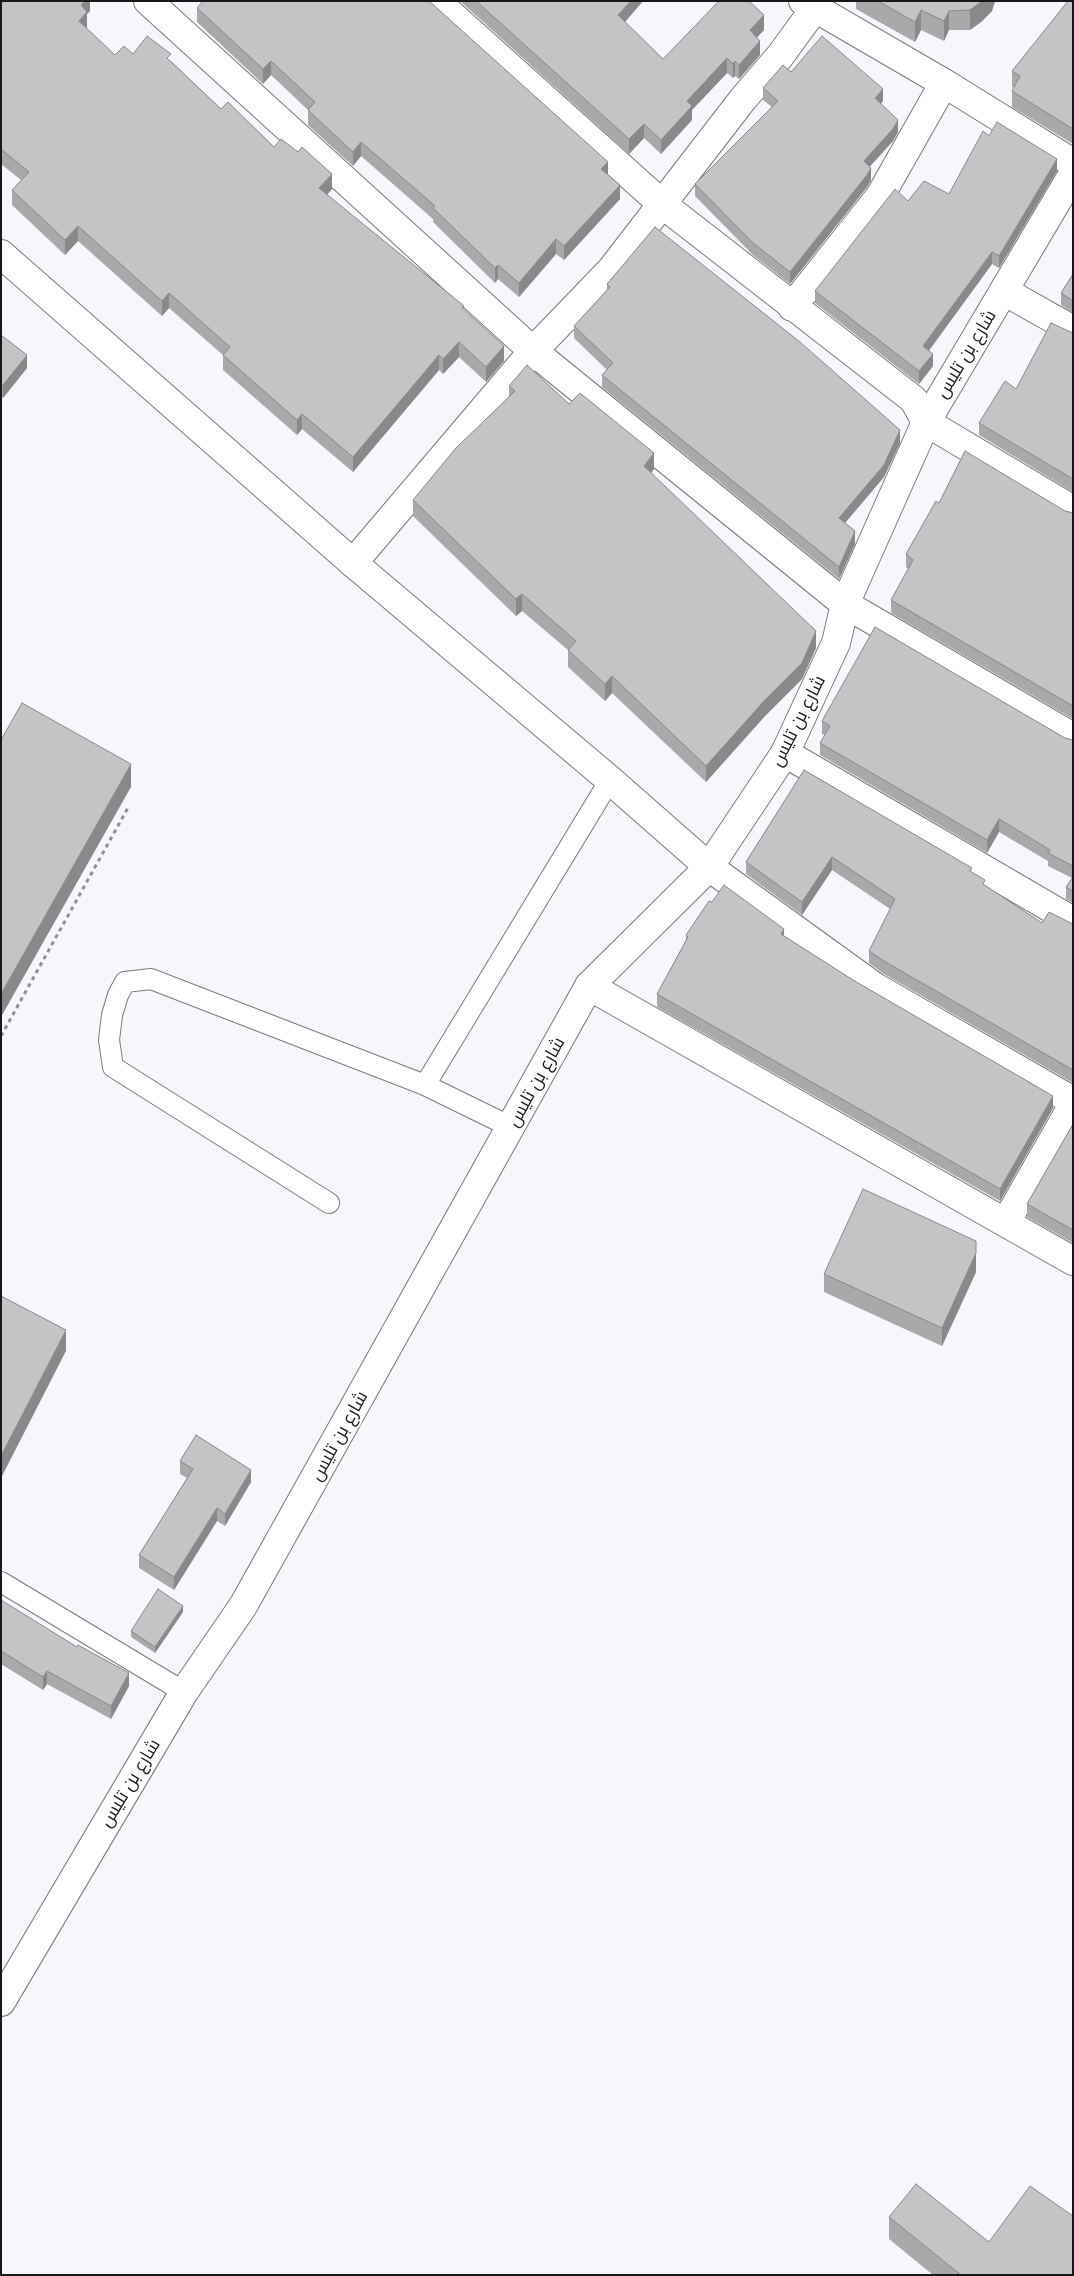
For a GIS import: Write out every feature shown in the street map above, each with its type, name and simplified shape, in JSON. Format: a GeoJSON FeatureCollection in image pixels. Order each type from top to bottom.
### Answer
{"type":"FeatureCollection","features":[{"type":"Feature","properties":{"kind":"street"},"geometry":{"type":"LineString","coordinates":[[148,1],[533,351],[845,604],[1073,737]]}},
{"type":"Feature","properties":{"kind":"street"},"geometry":{"type":"LineString","coordinates":[[436,1],[662,204],[914,400],[926,422],[1073,510]]}},
{"type":"Feature","properties":{"kind":"street"},"geometry":{"type":"LineString","coordinates":[[353,563],[533,351],[611,270],[743,99],[780,56],[809,5],[944,83],[1073,163]]}},
{"type":"Feature","properties":{"kind":"street"},"geometry":{"type":"LineString","coordinates":[[792,307],[880,196],[944,83]]}},
{"type":"Feature","properties":{"kind":"street","name":"شارع بن تليس"},"geometry":{"type":"LineString","coordinates":[[1,2002],[184,1692],[243,1606],[589,986],[709,867],[785,753],[836,643],[845,604],[926,422],[1073,174]]}},
{"type":"Feature","properties":{"kind":"street"},"geometry":{"type":"LineString","coordinates":[[1,254],[353,563],[610,780],[709,867],[875,987],[1073,1103],[1006,1222]]}},
{"type":"Feature","properties":{"kind":"street"},"geometry":{"type":"LineString","coordinates":[[1004,291],[1073,330]]}},
{"type":"Feature","properties":{"kind":"street"},"geometry":{"type":"LineString","coordinates":[[785,753],[1073,921]]}},
{"type":"Feature","properties":{"kind":"street"},"geometry":{"type":"LineString","coordinates":[[589,986],[1073,1261]]}},
{"type":"Feature","properties":{"kind":"lane"},"geometry":{"type":"LineString","coordinates":[[425,1085],[610,780]]}},
{"type":"Feature","properties":{"kind":"lane"},"geometry":{"type":"LineString","coordinates":[[329,1203],[113,1067],[109,1040],[112,1015],[118,995],[125,982],[151,979],[425,1085],[511,1127]]}},
{"type":"Feature","properties":{"kind":"lane"},"geometry":{"type":"LineString","coordinates":[[1,1582],[184,1692]]}},
{"type":"Feature","properties":{"kind":"path"},"geometry":{"type":"LineString","coordinates":[[1,1036],[129,806]]}},
{"type":"Feature","properties":{"kind":"building"},"geometry":{"type":"Polygon","coordinates":[[[1,1],[85,1],[81,5],[87,12],[79,21],[115,55],[124,46],[133,54],[147,36],[171,54],[167,58],[221,109],[228,102],[274,147],[281,139],[298,152],[302,147],[332,174],[319,188],[464,306],[462,308],[504,346],[486,367],[459,342],[443,359],[439,355],[353,457],[302,414],[297,420],[223,355],[230,347],[169,293],[162,301],[78,226],[65,240],[12,190],[29,172],[1,149],[1,1]]]}},
{"type":"Feature","properties":{"kind":"building"},"geometry":{"type":"Polygon","coordinates":[[[203,1],[429,1],[608,162],[601,169],[620,185],[564,246],[556,239],[519,283],[498,265],[495,268],[433,208],[435,206],[361,142],[353,152],[308,110],[315,102],[271,61],[263,69],[197,8],[203,1]]]}},
{"type":"Feature","properties":{"kind":"building"},"geometry":{"type":"Polygon","coordinates":[[[476,1],[631,1],[618,15],[663,59],[719,1],[749,1],[764,15],[750,30],[760,41],[739,65],[735,61],[733,64],[727,58],[687,101],[692,106],[661,140],[644,124],[629,139],[476,1]]]}},
{"type":"Feature","properties":{"kind":"building"},"geometry":{"type":"Polygon","coordinates":[[[878,1],[982,1],[970,10],[949,11],[944,21],[921,10],[915,22],[878,1]]]}},
{"type":"Feature","properties":{"kind":"building"},"geometry":{"type":"Polygon","coordinates":[[[1068,1],[1073,1],[1073,129],[1012,91],[1020,76],[1012,71],[1068,1]]]}},
{"type":"Feature","properties":{"kind":"building"},"geometry":{"type":"Polygon","coordinates":[[[822,36],[883,89],[875,98],[898,120],[893,129],[864,161],[871,168],[867,175],[790,272],[753,243],[695,184],[778,101],[763,88],[783,65],[791,72],[822,36]]]}},
{"type":"Feature","properties":{"kind":"building"},"geometry":{"type":"Polygon","coordinates":[[[997,122],[1057,159],[999,256],[992,252],[923,346],[933,354],[919,371],[815,291],[895,189],[908,201],[924,181],[949,194],[983,131],[989,136],[997,122]]]}},
{"type":"Feature","properties":{"kind":"building"},"geometry":{"type":"Polygon","coordinates":[[[655,227],[800,342],[900,430],[884,465],[839,518],[855,531],[839,567],[602,375],[613,363],[574,326],[610,287],[607,284],[655,227]]]}},
{"type":"Feature","properties":{"kind":"building"},"geometry":{"type":"Polygon","coordinates":[[[1073,274],[1073,301],[1061,293],[1073,274]]]}},
{"type":"Feature","properties":{"kind":"building"},"geometry":{"type":"Polygon","coordinates":[[[1051,323],[1073,333],[1073,479],[979,423],[1005,381],[1016,389],[1051,323]]]}},
{"type":"Feature","properties":{"kind":"building"},"geometry":{"type":"Polygon","coordinates":[[[1,335],[27,355],[3,385],[1,384],[1,335]]]}},
{"type":"Feature","properties":{"kind":"building"},"geometry":{"type":"Polygon","coordinates":[[[527,365],[569,404],[580,393],[654,453],[644,466],[816,631],[802,663],[765,700],[706,766],[612,676],[605,684],[568,650],[576,641],[522,594],[516,599],[413,500],[456,448],[515,391],[509,386],[527,365]]]}},
{"type":"Feature","properties":{"kind":"building"},"geometry":{"type":"Polygon","coordinates":[[[965,451],[1065,511],[1073,513],[1073,706],[891,600],[913,560],[906,554],[936,501],[939,503],[965,451]]]}},
{"type":"Feature","properties":{"kind":"building"},"geometry":{"type":"Polygon","coordinates":[[[875,627],[1065,738],[1073,740],[1073,866],[1048,853],[1050,850],[999,819],[987,840],[820,743],[830,726],[822,721],[875,627]]]}},
{"type":"Feature","properties":{"kind":"building"},"geometry":{"type":"Polygon","coordinates":[[[22,703],[131,764],[1,994],[1,740],[22,703]]]}},
{"type":"Feature","properties":{"kind":"building"},"geometry":{"type":"Polygon","coordinates":[[[804,770],[972,868],[970,871],[985,880],[983,884],[1042,923],[1049,912],[1073,924],[1073,1070],[869,951],[895,899],[832,857],[802,902],[746,862],[804,770]]]}},
{"type":"Feature","properties":{"kind":"building"},"geometry":{"type":"Polygon","coordinates":[[[1073,877],[1073,891],[1066,887],[1073,877]]]}},
{"type":"Feature","properties":{"kind":"building"},"geometry":{"type":"Polygon","coordinates":[[[724,885],[784,929],[781,934],[853,980],[1053,1096],[1000,1189],[657,994],[688,937],[686,935],[709,901],[712,902],[724,885]]]}},
{"type":"Feature","properties":{"kind":"building"},"geometry":{"type":"Polygon","coordinates":[[[1073,1124],[1073,1230],[1027,1204],[1073,1124]]]}},
{"type":"Feature","properties":{"kind":"building"},"geometry":{"type":"Polygon","coordinates":[[[863,1189],[976,1241],[976,1253],[942,1328],[824,1274],[863,1189]]]}},
{"type":"Feature","properties":{"kind":"building"},"geometry":{"type":"Polygon","coordinates":[[[1,1296],[66,1330],[1,1456],[1,1296]]]}},
{"type":"Feature","properties":{"kind":"building"},"geometry":{"type":"Polygon","coordinates":[[[196,1435],[251,1470],[225,1514],[217,1508],[174,1577],[139,1555],[193,1469],[180,1461],[196,1435]]]}},
{"type":"Feature","properties":{"kind":"building"},"geometry":{"type":"Polygon","coordinates":[[[158,1589],[183,1606],[155,1647],[131,1631],[158,1589]]]}},
{"type":"Feature","properties":{"kind":"building"},"geometry":{"type":"Polygon","coordinates":[[[1,1600],[77,1647],[78,1645],[129,1673],[111,1706],[47,1671],[43,1677],[1,1651],[1,1600]]]}},
{"type":"Feature","properties":{"kind":"building"},"geometry":{"type":"Polygon","coordinates":[[[916,2184],[989,2242],[1030,2186],[1073,2216],[1073,2275],[961,2275],[889,2217],[916,2184]]]}}]}
